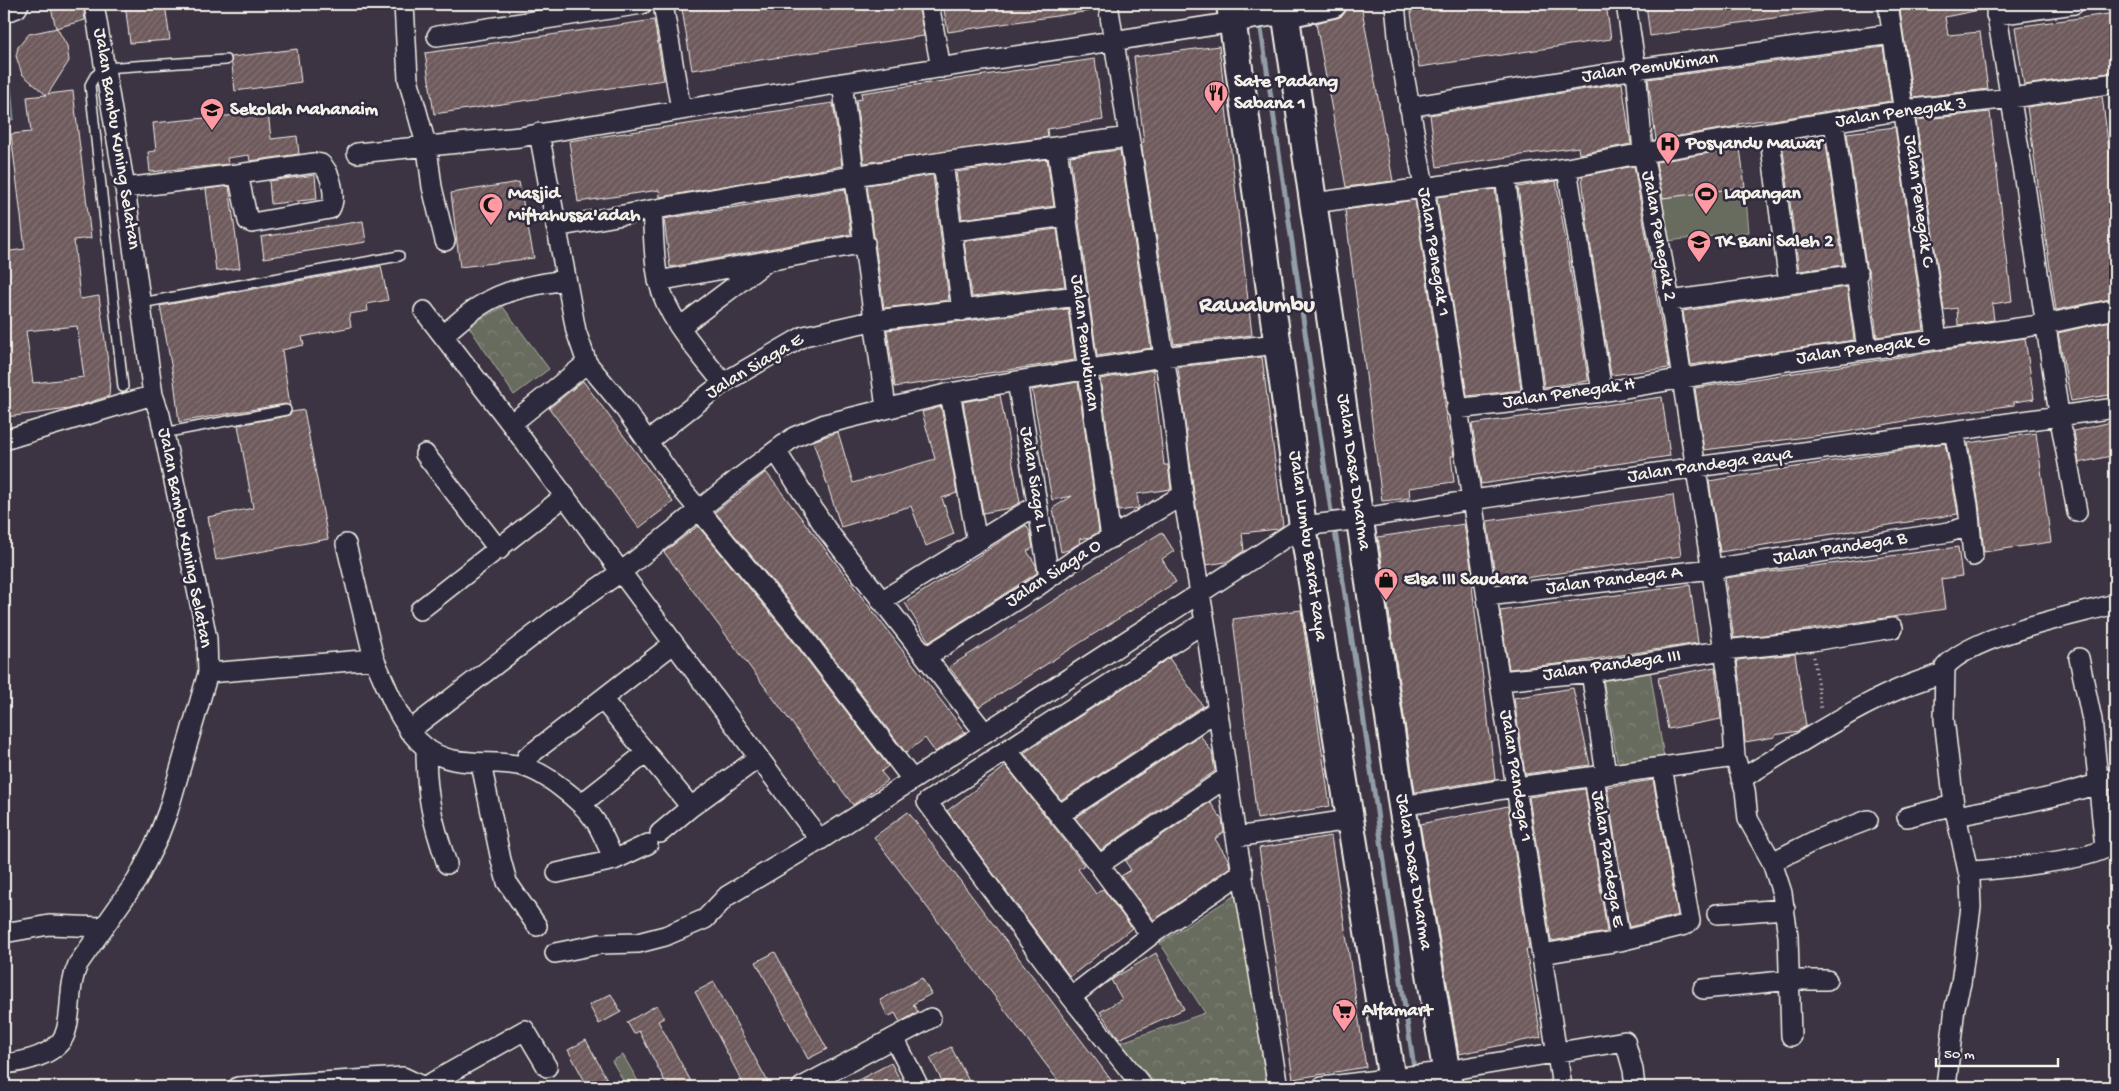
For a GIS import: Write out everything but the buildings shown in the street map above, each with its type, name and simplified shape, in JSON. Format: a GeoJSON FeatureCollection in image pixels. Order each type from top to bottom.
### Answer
{"type":"FeatureCollection","features":[{"type":"Feature","properties":{"kind":"street"},"geometry":{"type":"LineString","coordinates":[[4,13],[17,8],[19,4]]}},
{"type":"Feature","properties":{"kind":"street","name":"Jalan Bambu Kuning Selatan"},"geometry":{"type":"LineString","coordinates":[[4,1064],[20,1062],[38,1056],[55,1046],[65,1034],[72,977],[102,927],[137,880],[157,840],[168,811],[208,673],[202,613],[153,395],[126,188],[94,4]]}},
{"type":"Feature","properties":{"kind":"street"},"geometry":{"type":"LineString","coordinates":[[404,4],[408,79],[416,115],[427,148],[434,195],[445,241]]}},
{"type":"Feature","properties":{"kind":"street"},"geometry":{"type":"LineString","coordinates":[[437,36],[642,4]]}},
{"type":"Feature","properties":{"kind":"street"},"geometry":{"type":"LineString","coordinates":[[663,4],[681,110]]}},
{"type":"Feature","properties":{"kind":"street"},"geometry":{"type":"LineString","coordinates":[[929,4],[941,68]]}},
{"type":"Feature","properties":{"kind":"street"},"geometry":{"type":"LineString","coordinates":[[1108,4],[1183,495],[1205,622],[1216,711],[1278,1087]]}},
{"type":"Feature","properties":{"kind":"street"},"geometry":{"type":"LineString","coordinates":[[357,153],[427,148],[539,133],[842,82],[1115,42],[1235,15],[1332,4]]}},
{"type":"Feature","properties":{"kind":"street","name":"Jalan Penegak 1"},"geometry":{"type":"LineString","coordinates":[[1395,4],[1409,106],[1424,187],[1456,408],[1472,500]]}},
{"type":"Feature","properties":{"kind":"street","name":"Jalan Penegak 2"},"geometry":{"type":"LineString","coordinates":[[1626,4],[1636,69],[1643,153],[1670,301],[1680,377],[1697,467],[1724,650],[1735,757],[1745,790],[1748,820],[1772,862],[1785,909],[1790,980],[1791,1036]]}},
{"type":"Feature","properties":{"kind":"street","name":"Jalan Penegak C"},"geometry":{"type":"LineString","coordinates":[[1888,4],[1937,339]]}},
{"type":"Feature","properties":{"kind":"street"},"geometry":{"type":"LineString","coordinates":[[2074,4],[1996,9],[2059,414],[2077,512]]}},
{"type":"Feature","properties":{"kind":"street","name":"Jalan Dasa Dharma"},"geometry":{"type":"LineString","coordinates":[[1280,11],[1314,203],[1352,519],[1402,806],[1443,1077]]}},
{"type":"Feature","properties":{"kind":"street","name":"Jalan Lumbu Barat Raya"},"geometry":{"type":"LineString","coordinates":[[1235,15],[1277,344],[1310,525],[1348,820],[1397,1080]]}},
{"type":"Feature","properties":{"kind":"street","name":"Jalan Pemukiman"},"geometry":{"type":"LineString","coordinates":[[1409,106],[1636,69],[1892,34]]}},
{"type":"Feature","properties":{"kind":"street"},"geometry":{"type":"LineString","coordinates":[[842,82],[876,320],[886,408]]}},
{"type":"Feature","properties":{"kind":"street","name":"Jalan Penegak 3"},"geometry":{"type":"LineString","coordinates":[[1314,203],[1567,168],[1643,153],[1904,110],[2011,98],[2115,83]]}},
{"type":"Feature","properties":{"kind":"street"},"geometry":{"type":"LineString","coordinates":[[1834,122],[1868,349]]}},
{"type":"Feature","properties":{"kind":"street"},"geometry":{"type":"LineString","coordinates":[[1769,132],[1789,284]]}},
{"type":"Feature","properties":{"kind":"street"},"geometry":{"type":"LineString","coordinates":[[539,133],[565,280],[576,331],[587,363],[700,511],[797,628],[912,778]]}},
{"type":"Feature","properties":{"kind":"street"},"geometry":{"type":"LineString","coordinates":[[556,227],[943,162],[1129,137]]}},
{"type":"Feature","properties":{"kind":"street","name":"Jalan Pemukiman"},"geometry":{"type":"LineString","coordinates":[[1057,148],[1111,538]]}},
{"type":"Feature","properties":{"kind":"street"},"geometry":{"type":"LineString","coordinates":[[943,162],[962,311]]}},
{"type":"Feature","properties":{"kind":"street"},"geometry":{"type":"LineString","coordinates":[[126,188],[238,174],[321,164],[328,171],[333,196],[332,205],[326,210],[250,222],[246,216],[238,174]]}},
{"type":"Feature","properties":{"kind":"street"},"geometry":{"type":"LineString","coordinates":[[1567,168],[1602,392]]}},
{"type":"Feature","properties":{"kind":"street"},"geometry":{"type":"LineString","coordinates":[[1505,176],[1534,401]]}},
{"type":"Feature","properties":{"kind":"street"},"geometry":{"type":"LineString","coordinates":[[652,210],[658,281],[668,308],[680,327],[723,383]]}},
{"type":"Feature","properties":{"kind":"street"},"geometry":{"type":"LineString","coordinates":[[953,231],[1067,216]]}},
{"type":"Feature","properties":{"kind":"street"},"geometry":{"type":"LineString","coordinates":[[658,281],[865,243]]}},
{"type":"Feature","properties":{"kind":"street"},"geometry":{"type":"LineString","coordinates":[[680,327],[768,262]]}},
{"type":"Feature","properties":{"kind":"street"},"geometry":{"type":"LineString","coordinates":[[1670,301],[1858,274]]}},
{"type":"Feature","properties":{"kind":"street"},"geometry":{"type":"LineString","coordinates":[[443,336],[481,305],[494,297],[514,290],[565,280]]}},
{"type":"Feature","properties":{"kind":"street","name":"Jalan Siaga E"},"geometry":{"type":"LineString","coordinates":[[648,441],[723,383],[804,336],[876,320],[1078,296]]}},
{"type":"Feature","properties":{"kind":"street","name":"Jalan Penegak G"},"geometry":{"type":"LineString","coordinates":[[1680,377],[2046,324],[2115,309]]}},
{"type":"Feature","properties":{"kind":"street"},"geometry":{"type":"LineString","coordinates":[[424,311],[511,424],[540,466],[565,496],[820,840]]}},
{"type":"Feature","properties":{"kind":"street"},"geometry":{"type":"LineString","coordinates":[[409,731],[573,605],[621,572],[700,511],[739,478],[794,437],[825,424],[950,393],[1163,357],[1277,344]]}},
{"type":"Feature","properties":{"kind":"street"},"geometry":{"type":"LineString","coordinates":[[511,424],[587,363]]}},
{"type":"Feature","properties":{"kind":"street","name":"Jalan Penegak H"},"geometry":{"type":"LineString","coordinates":[[1456,408],[1534,401],[1602,392],[1680,377]]}},
{"type":"Feature","properties":{"kind":"street","name":"Jalan Siaga L"},"geometry":{"type":"LineString","coordinates":[[1017,381],[1049,577]]}},
{"type":"Feature","properties":{"kind":"street"},"geometry":{"type":"LineString","coordinates":[[950,393],[977,542]]}},
{"type":"Feature","properties":{"kind":"street"},"geometry":{"type":"LineString","coordinates":[[4,440],[153,395]]}},
{"type":"Feature","properties":{"kind":"street","name":"Jalan Pandega Raya"},"geometry":{"type":"LineString","coordinates":[[1310,525],[2059,414],[2115,408]]}},
{"type":"Feature","properties":{"kind":"street"},"geometry":{"type":"LineString","coordinates":[[1954,431],[1968,505],[1973,556]]}},
{"type":"Feature","properties":{"kind":"street"},"geometry":{"type":"LineString","coordinates":[[776,452],[826,529],[984,733]]}},
{"type":"Feature","properties":{"kind":"street"},"geometry":{"type":"LineString","coordinates":[[425,454],[499,550]]}},
{"type":"Feature","properties":{"kind":"street","name":"Jalan Siaga O"},"geometry":{"type":"LineString","coordinates":[[926,657],[1049,577],[1183,495]]}},
{"type":"Feature","properties":{"kind":"street"},"geometry":{"type":"LineString","coordinates":[[420,610],[499,550],[565,496]]}},
{"type":"Feature","properties":{"kind":"street","name":"Jalan Pandega 1"},"geometry":{"type":"LineString","coordinates":[[1472,500],[1562,1087]]}},
{"type":"Feature","properties":{"kind":"street"},"geometry":{"type":"LineString","coordinates":[[881,601],[1037,505]]}},
{"type":"Feature","properties":{"kind":"street"},"geometry":{"type":"LineString","coordinates":[[555,953],[600,944],[638,943],[665,936],[705,919],[727,896],[820,840],[912,778],[1310,525]]}},
{"type":"Feature","properties":{"kind":"street","name":"Jalan Pandega B"},"geometry":{"type":"LineString","coordinates":[[1711,569],[1948,532],[1969,526]]}},
{"type":"Feature","properties":{"kind":"street"},"geometry":{"type":"LineString","coordinates":[[346,544],[374,658],[409,731],[426,748],[446,757],[481,764],[517,765],[538,772],[555,784],[589,814],[614,860]]}},
{"type":"Feature","properties":{"kind":"street","name":"Jalan Pandega A"},"geometry":{"type":"LineString","coordinates":[[1487,596],[1711,569]]}},
{"type":"Feature","properties":{"kind":"street"},"geometry":{"type":"LineString","coordinates":[[1742,779],[1824,730],[1914,682],[1941,674],[1950,662],[1971,648],[2024,630],[2115,604]]}},
{"type":"Feature","properties":{"kind":"street"},"geometry":{"type":"LineString","coordinates":[[1143,1087],[1071,997],[927,802],[1205,622]]}},
{"type":"Feature","properties":{"kind":"street","name":"Jalan Pandega III"},"geometry":{"type":"LineString","coordinates":[[1500,681],[1591,672],[1724,650],[1812,642],[1893,628]]}},
{"type":"Feature","properties":{"kind":"street"},"geometry":{"type":"LineString","coordinates":[[527,757],[673,644]]}},
{"type":"Feature","properties":{"kind":"street"},"geometry":{"type":"LineString","coordinates":[[208,673],[374,658]]}},
{"type":"Feature","properties":{"kind":"street"},"geometry":{"type":"LineString","coordinates":[[1968,871],[1992,870],[2061,860],[2103,850],[2106,843],[2107,781],[2079,658]]}},
{"type":"Feature","properties":{"kind":"street"},"geometry":{"type":"LineString","coordinates":[[1850,709],[1918,674],[1929,670],[1937,671],[1941,674]]}},
{"type":"Feature","properties":{"kind":"street","name":"Jalan Pandega E"},"geometry":{"type":"LineString","coordinates":[[1591,672],[1600,776],[1620,942]]}},
{"type":"Feature","properties":{"kind":"street"},"geometry":{"type":"LineString","coordinates":[[1941,674],[1944,719],[1955,811],[1968,871],[1971,907],[1961,983],[1955,1007],[1946,1087]]}},
{"type":"Feature","properties":{"kind":"street"},"geometry":{"type":"LineString","coordinates":[[602,699],[691,807]]}},
{"type":"Feature","properties":{"kind":"street"},"geometry":{"type":"LineString","coordinates":[[1059,815],[1216,711]]}},
{"type":"Feature","properties":{"kind":"street"},"geometry":{"type":"LineString","coordinates":[[426,748],[427,789],[432,820],[447,864]]}},
{"type":"Feature","properties":{"kind":"street"},"geometry":{"type":"LineString","coordinates":[[1008,750],[1099,865],[1151,935]]}},
{"type":"Feature","properties":{"kind":"street"},"geometry":{"type":"LineString","coordinates":[[589,798],[646,753]]}},
{"type":"Feature","properties":{"kind":"street"},"geometry":{"type":"LineString","coordinates":[[1402,806],[1516,787],[1735,757]]}},
{"type":"Feature","properties":{"kind":"street"},"geometry":{"type":"LineString","coordinates":[[557,872],[614,860],[654,839],[691,807],[758,758]]}},
{"type":"Feature","properties":{"kind":"street"},"geometry":{"type":"LineString","coordinates":[[481,764],[501,860],[508,882],[537,926]]}},
{"type":"Feature","properties":{"kind":"street"},"geometry":{"type":"LineString","coordinates":[[1542,954],[1620,942],[1685,925],[1690,921],[1662,767]]}},
{"type":"Feature","properties":{"kind":"street"},"geometry":{"type":"LineString","coordinates":[[1099,865],[1227,777]]}},
{"type":"Feature","properties":{"kind":"street"},"geometry":{"type":"LineString","coordinates":[[1907,817],[1955,811],[2107,781]]}},
{"type":"Feature","properties":{"kind":"street"},"geometry":{"type":"LineString","coordinates":[[1236,837],[1348,820]]}},
{"type":"Feature","properties":{"kind":"street"},"geometry":{"type":"LineString","coordinates":[[1772,862],[1818,839],[1868,820]]}},
{"type":"Feature","properties":{"kind":"street"},"geometry":{"type":"LineString","coordinates":[[1071,997],[1151,935],[1243,872]]}},
{"type":"Feature","properties":{"kind":"street"},"geometry":{"type":"LineString","coordinates":[[1716,914],[1785,909]]}},
{"type":"Feature","properties":{"kind":"street"},"geometry":{"type":"LineString","coordinates":[[4,933],[49,925],[102,927]]}},
{"type":"Feature","properties":{"kind":"street"},"geometry":{"type":"LineString","coordinates":[[1703,989],[1790,980],[1827,980]]}},
{"type":"Feature","properties":{"kind":"street"},"geometry":{"type":"LineString","coordinates":[[802,1087],[931,1018]]}},
{"type":"Feature","properties":{"kind":"street"},"geometry":{"type":"LineString","coordinates":[[238,1087],[403,1077],[424,1087],[525,1030],[547,1067]]}},
{"type":"Feature","properties":{"kind":"street"},"geometry":{"type":"LineString","coordinates":[[894,1038],[918,1087]]}},
{"type":"Feature","properties":{"kind":"street"},"geometry":{"type":"LineString","coordinates":[[1322,1087],[1443,1077],[1557,1052],[1625,1041],[1635,1087]]}},
{"type":"Feature","properties":{"kind":"lane"},"geometry":{"type":"LineString","coordinates":[[123,388],[90,85],[95,76],[104,68],[226,60]]}},
{"type":"Feature","properties":{"kind":"lane"},"geometry":{"type":"LineString","coordinates":[[141,303],[399,256]]}},
{"type":"Feature","properties":{"kind":"lane"},"geometry":{"type":"LineString","coordinates":[[163,433],[286,410]]}},
{"type":"Feature","properties":{"kind":"path"},"geometry":{"type":"LineString","coordinates":[[1812,642],[1824,730]]}},
{"type":"Feature","properties":{"kind":"green space","name":"Lapangan"},"geometry":{"type":"Polygon","coordinates":[[[1745,187],[1749,232],[1667,241],[1662,198],[1745,187]]]}},
{"type":"Feature","properties":{"kind":"green space"},"geometry":{"type":"Polygon","coordinates":[[[503,307],[549,369],[514,395],[468,325],[503,307]]]}},
{"type":"Feature","properties":{"kind":"green space"},"geometry":{"type":"Polygon","coordinates":[[[1650,670],[1664,758],[1618,766],[1603,678],[1650,670]]]}},
{"type":"Feature","properties":{"kind":"green space"},"geometry":{"type":"Polygon","coordinates":[[[1237,894],[1266,1082],[1241,1087],[1159,1087],[1119,1043],[1205,1013],[1160,943],[1237,894]]]}},
{"type":"Feature","properties":{"kind":"green space"},"geometry":{"type":"Polygon","coordinates":[[[623,1055],[638,1081],[627,1087],[612,1061],[623,1055]]]}},
{"type":"Feature","properties":{"kind":"water"},"geometry":{"type":"Polygon","coordinates":[[[7,45],[14,119],[4,123],[4,46],[7,45]]]}},
{"type":"Feature","properties":{"kind":"waterway"},"geometry":{"type":"LineString","coordinates":[[1256,4],[1258,14]]}},
{"type":"Feature","properties":{"kind":"waterway"},"geometry":{"type":"LineString","coordinates":[[1260,22],[1332,518]]}},
{"type":"Feature","properties":{"kind":"waterway"},"geometry":{"type":"LineString","coordinates":[[1334,526],[1417,1087]]}},
{"type":"Feature","properties":{"kind":"place","name":"Sate Padang Sabana 1"},"geometry":{"type":"Point","coordinates":[1216,114]}},
{"type":"Feature","properties":{"kind":"place","name":"Sekolah Mahanaim"},"geometry":{"type":"Point","coordinates":[212,131]}},
{"type":"Feature","properties":{"kind":"place","name":"Posyandu Mawar"},"geometry":{"type":"Point","coordinates":[1668,165]}},
{"type":"Feature","properties":{"kind":"place","name":"Lapangan"},"geometry":{"type":"Point","coordinates":[1706,215]}},
{"type":"Feature","properties":{"kind":"place","name":"Masjid Miftahussa'adah"},"geometry":{"type":"Point","coordinates":[491,226]}},
{"type":"Feature","properties":{"kind":"place","name":"TK Bani Saleh 2"},"geometry":{"type":"Point","coordinates":[1699,263]}},
{"type":"Feature","properties":{"kind":"place","name":"Elsa III Saudara"},"geometry":{"type":"Point","coordinates":[1386,601]}},
{"type":"Feature","properties":{"kind":"place","name":"Alfamart"},"geometry":{"type":"Point","coordinates":[1344,1032]}},
{"type":"Feature","properties":{"kind":"district","name":"Rawalumbu"},"geometry":{"type":"Point","coordinates":[1257,306]}}]}
